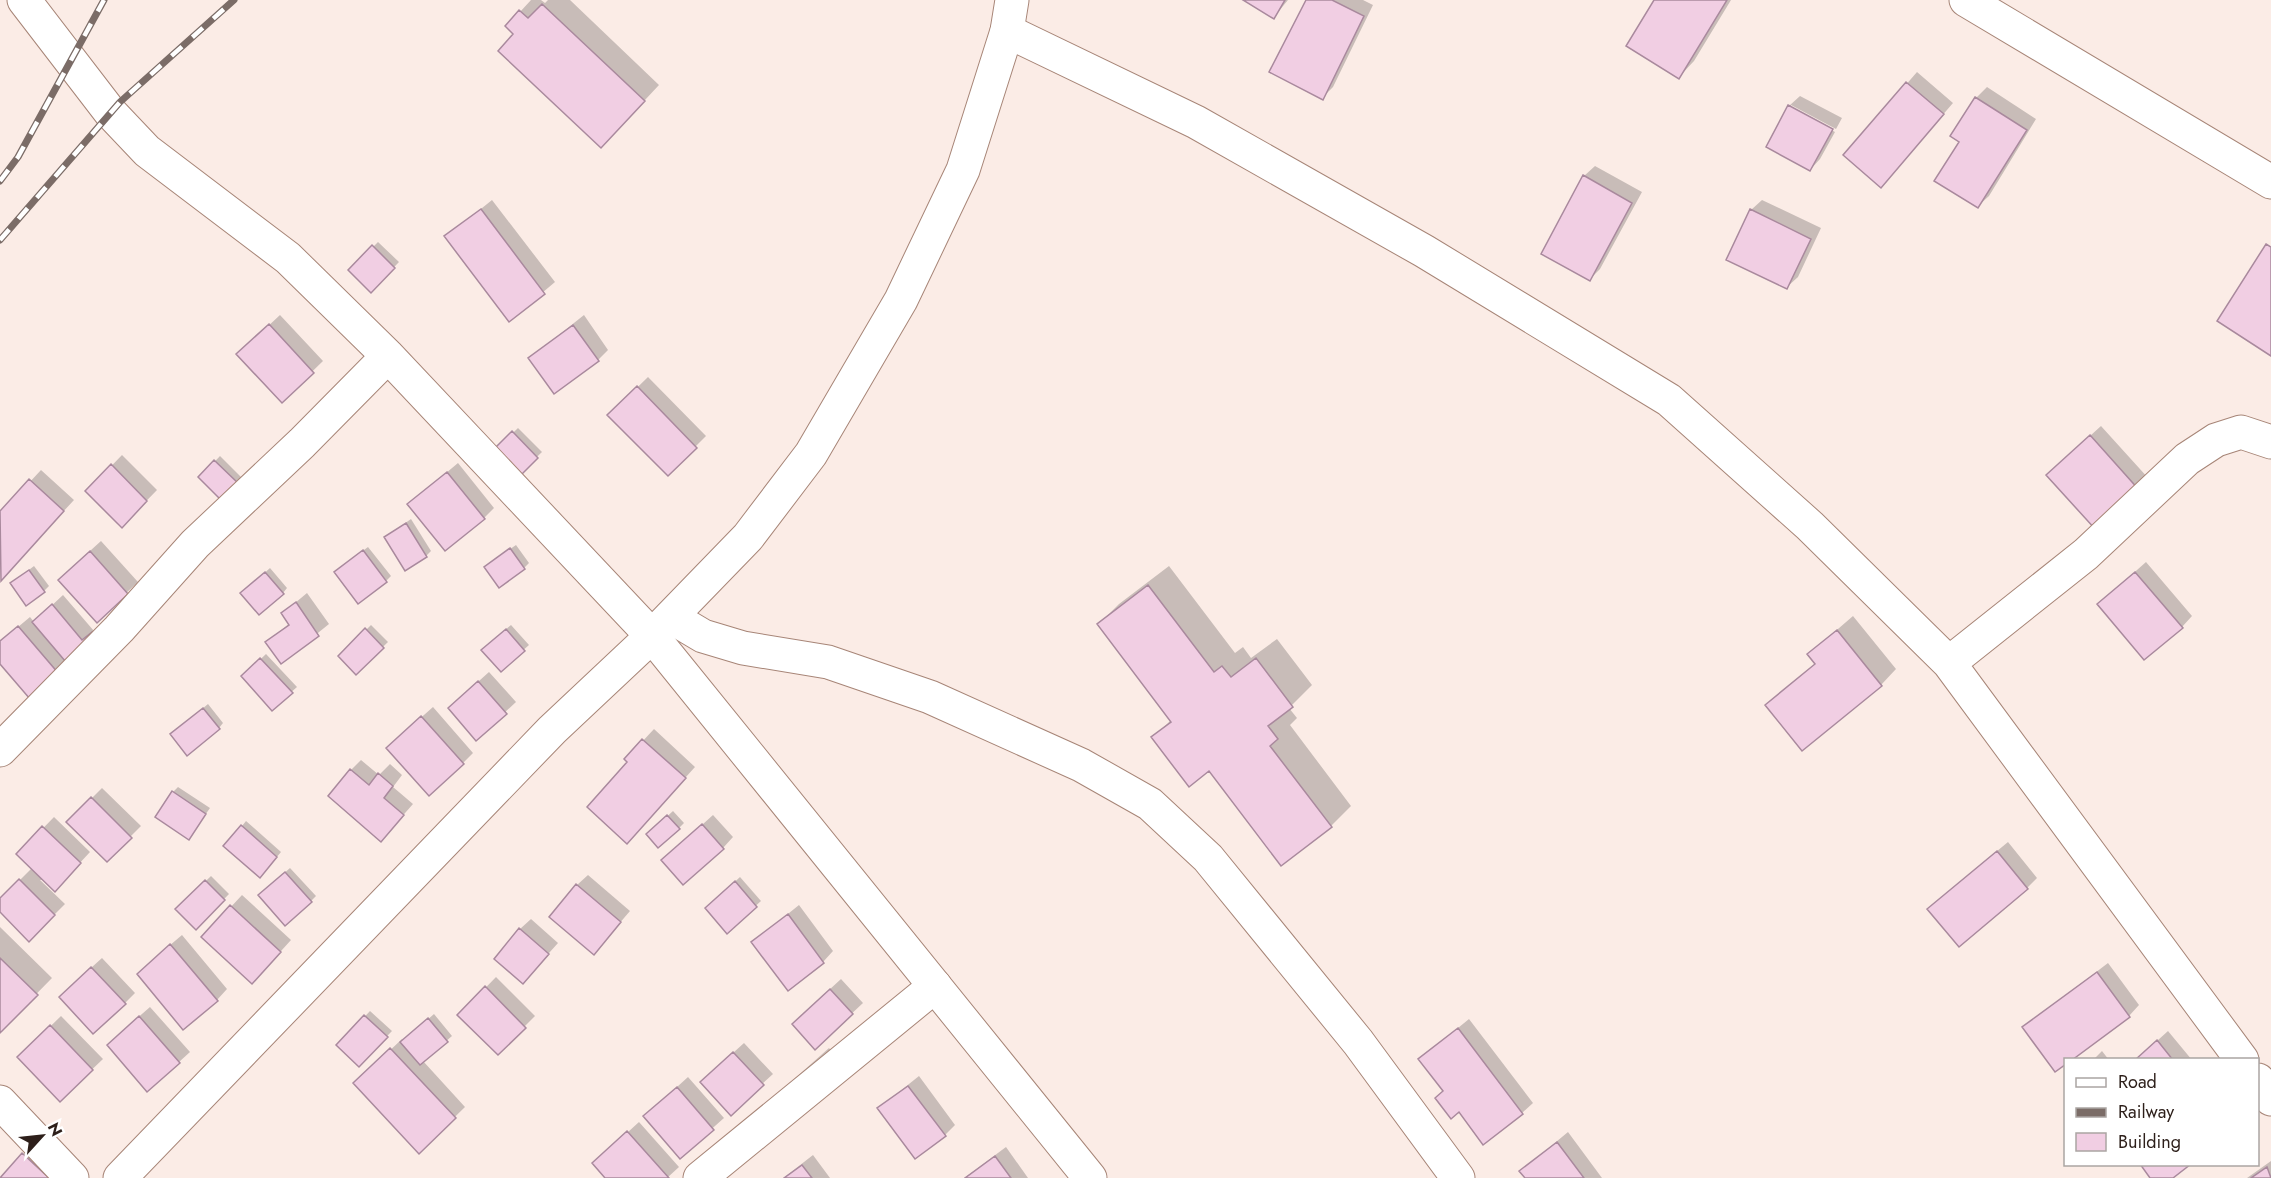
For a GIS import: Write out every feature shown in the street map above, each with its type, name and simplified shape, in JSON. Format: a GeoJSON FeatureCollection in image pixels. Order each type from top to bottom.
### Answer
{"type":"FeatureCollection","features":[{"type":"Feature","properties":{"kind":"street"},"geometry":{"type":"LineString","coordinates":[[24,0],[110,112],[147,150],[288,258],[661,627],[935,986],[1090,1178]]}},
{"type":"Feature","properties":{"kind":"street"},"geometry":{"type":"LineString","coordinates":[[1965,0],[2271,182]]}},
{"type":"Feature","properties":{"kind":"street"},"geometry":{"type":"LineString","coordinates":[[120,1178],[552,730],[661,627],[748,537],[811,454],[901,300],[963,170],[1009,15],[1424,251],[1669,400],[1810,526],[1949,663],[2241,1058]]}},
{"type":"Feature","properties":{"kind":"street"},"geometry":{"type":"LineString","coordinates":[[0,750],[118,629],[195,544],[302,443],[388,356]]}},
{"type":"Feature","properties":{"kind":"street"},"geometry":{"type":"LineString","coordinates":[[1949,663],[2086,554],[2187,459],[2216,440],[2241,432],[2271,442]]}},
{"type":"Feature","properties":{"kind":"street"},"geometry":{"type":"LineString","coordinates":[[661,627],[743,648],[828,662],[930,697],[1081,765],[1150,804],[1208,858],[1358,1041],[1458,1178]]}},
{"type":"Feature","properties":{"kind":"street"},"geometry":{"type":"LineString","coordinates":[[700,1178],[935,986]]}},
{"type":"Feature","properties":{"kind":"street"},"geometry":{"type":"LineString","coordinates":[[2259,1081],[2271,1099]]}},
{"type":"Feature","properties":{"kind":"street"},"geometry":{"type":"LineString","coordinates":[[0,1102],[72,1178]]}},
{"type":"Feature","properties":{"kind":"building"},"geometry":{"type":"Polygon","coordinates":[[[1243,0],[1285,0],[1274,19],[1243,0]]]}},
{"type":"Feature","properties":{"kind":"building"},"geometry":{"type":"Polygon","coordinates":[[[1306,0],[1332,0],[1364,16],[1323,100],[1269,72],[1306,0]]]}},
{"type":"Feature","properties":{"kind":"building"},"geometry":{"type":"Polygon","coordinates":[[[1654,0],[1727,0],[1679,79],[1626,46],[1654,0]]]}},
{"type":"Feature","properties":{"kind":"building"},"geometry":{"type":"Polygon","coordinates":[[[542,4],[645,101],[601,148],[498,51],[513,34],[505,26],[519,10],[528,18],[542,4]]]}},
{"type":"Feature","properties":{"kind":"building"},"geometry":{"type":"Polygon","coordinates":[[[1906,82],[1944,114],[1881,188],[1843,155],[1906,82]]]}},
{"type":"Feature","properties":{"kind":"building"},"geometry":{"type":"Polygon","coordinates":[[[1975,97],[2027,130],[1978,208],[1934,181],[1959,142],[1950,136],[1975,97]]]}},
{"type":"Feature","properties":{"kind":"building"},"geometry":{"type":"Polygon","coordinates":[[[1788,105],[1833,129],[1810,171],[1766,147],[1788,105]]]}},
{"type":"Feature","properties":{"kind":"building"},"geometry":{"type":"Polygon","coordinates":[[[1583,175],[1632,203],[1590,281],[1541,254],[1583,175]]]}},
{"type":"Feature","properties":{"kind":"building"},"geometry":{"type":"Polygon","coordinates":[[[481,209],[545,294],[509,322],[444,236],[481,209]]]}},
{"type":"Feature","properties":{"kind":"building"},"geometry":{"type":"Polygon","coordinates":[[[1750,209],[1811,239],[1787,289],[1726,260],[1750,209]]]}},
{"type":"Feature","properties":{"kind":"building"},"geometry":{"type":"Polygon","coordinates":[[[2266,244],[2271,247],[2271,356],[2217,321],[2266,244]]]}},
{"type":"Feature","properties":{"kind":"building"},"geometry":{"type":"Polygon","coordinates":[[[372,245],[395,268],[371,293],[348,270],[372,245]]]}},
{"type":"Feature","properties":{"kind":"building"},"geometry":{"type":"Polygon","coordinates":[[[269,324],[314,373],[282,403],[236,354],[269,324]]]}},
{"type":"Feature","properties":{"kind":"building"},"geometry":{"type":"Polygon","coordinates":[[[573,325],[599,361],[554,394],[528,358],[573,325]]]}},
{"type":"Feature","properties":{"kind":"building"},"geometry":{"type":"Polygon","coordinates":[[[637,386],[697,448],[668,476],[607,415],[637,386]]]}},
{"type":"Feature","properties":{"kind":"building"},"geometry":{"type":"Polygon","coordinates":[[[512,431],[538,458],[515,481],[489,454],[512,431]]]}},
{"type":"Feature","properties":{"kind":"building"},"geometry":{"type":"Polygon","coordinates":[[[2090,435],[2140,491],[2096,530],[2046,475],[2090,435]]]}},
{"type":"Feature","properties":{"kind":"building"},"geometry":{"type":"Polygon","coordinates":[[[214,460],[240,485],[223,502],[198,477],[214,460]]]}},
{"type":"Feature","properties":{"kind":"building"},"geometry":{"type":"Polygon","coordinates":[[[111,464],[147,501],[122,528],[85,491],[111,464]]]}},
{"type":"Feature","properties":{"kind":"building"},"geometry":{"type":"Polygon","coordinates":[[[447,472],[485,519],[445,551],[407,504],[447,472]]]}},
{"type":"Feature","properties":{"kind":"building"},"geometry":{"type":"Polygon","coordinates":[[[29,479],[64,511],[1,581],[0,511],[29,479]]]}},
{"type":"Feature","properties":{"kind":"building"},"geometry":{"type":"Polygon","coordinates":[[[406,523],[427,557],[405,571],[384,537],[406,523]]]}},
{"type":"Feature","properties":{"kind":"building"},"geometry":{"type":"Polygon","coordinates":[[[510,548],[525,569],[499,588],[484,567],[510,548]]]}},
{"type":"Feature","properties":{"kind":"building"},"geometry":{"type":"Polygon","coordinates":[[[363,550],[387,582],[358,604],[334,572],[363,550]]]}},
{"type":"Feature","properties":{"kind":"building"},"geometry":{"type":"Polygon","coordinates":[[[90,551],[128,594],[97,623],[58,580],[90,551]]]}},
{"type":"Feature","properties":{"kind":"building"},"geometry":{"type":"Polygon","coordinates":[[[29,570],[45,592],[26,606],[10,583],[29,570]]]}},
{"type":"Feature","properties":{"kind":"building"},"geometry":{"type":"Polygon","coordinates":[[[265,572],[284,594],[259,615],[240,593],[265,572]]]}},
{"type":"Feature","properties":{"kind":"building"},"geometry":{"type":"Polygon","coordinates":[[[2135,572],[2183,628],[2144,660],[2097,604],[2135,572]]]}},
{"type":"Feature","properties":{"kind":"building"},"geometry":{"type":"Polygon","coordinates":[[[1148,585],[1214,672],[1222,666],[1231,677],[1256,658],[1293,707],[1268,726],[1278,739],[1270,746],[1332,827],[1281,866],[1209,771],[1189,787],[1151,737],[1171,722],[1097,624],[1148,585]]]}},
{"type":"Feature","properties":{"kind":"building"},"geometry":{"type":"Polygon","coordinates":[[[296,602],[319,636],[281,664],[265,642],[289,625],[281,613],[296,602]]]}},
{"type":"Feature","properties":{"kind":"building"},"geometry":{"type":"Polygon","coordinates":[[[52,604],[82,640],[92,632],[107,650],[77,675],[32,622],[52,604]]]}},
{"type":"Feature","properties":{"kind":"building"},"geometry":{"type":"Polygon","coordinates":[[[18,626],[59,674],[30,699],[0,664],[0,641],[18,626]]]}},
{"type":"Feature","properties":{"kind":"building"},"geometry":{"type":"Polygon","coordinates":[[[365,628],[384,648],[356,675],[338,656],[365,628]]]}},
{"type":"Feature","properties":{"kind":"building"},"geometry":{"type":"Polygon","coordinates":[[[506,629],[525,651],[501,672],[481,650],[506,629]]]}},
{"type":"Feature","properties":{"kind":"building"},"geometry":{"type":"Polygon","coordinates":[[[1837,630],[1882,686],[1802,751],[1765,705],[1815,664],[1807,654],[1837,630]]]}},
{"type":"Feature","properties":{"kind":"building"},"geometry":{"type":"Polygon","coordinates":[[[260,658],[293,693],[272,711],[241,676],[260,658]]]}},
{"type":"Feature","properties":{"kind":"building"},"geometry":{"type":"Polygon","coordinates":[[[478,681],[507,714],[476,741],[448,708],[478,681]]]}},
{"type":"Feature","properties":{"kind":"building"},"geometry":{"type":"Polygon","coordinates":[[[203,708],[220,729],[187,756],[170,734],[203,708]]]}},
{"type":"Feature","properties":{"kind":"building"},"geometry":{"type":"Polygon","coordinates":[[[421,716],[464,764],[429,796],[386,748],[421,716]]]}},
{"type":"Feature","properties":{"kind":"building"},"geometry":{"type":"Polygon","coordinates":[[[642,739],[686,778],[627,844],[587,807],[627,762],[624,759],[642,739]]]}},
{"type":"Feature","properties":{"kind":"building"},"geometry":{"type":"Polygon","coordinates":[[[350,769],[369,785],[378,773],[393,786],[384,798],[404,815],[381,842],[328,796],[350,769]]]}},
{"type":"Feature","properties":{"kind":"building"},"geometry":{"type":"Polygon","coordinates":[[[172,791],[206,814],[189,840],[155,817],[172,791]]]}},
{"type":"Feature","properties":{"kind":"building"},"geometry":{"type":"Polygon","coordinates":[[[91,797],[132,838],[107,862],[66,822],[91,797]]]}},
{"type":"Feature","properties":{"kind":"building"},"geometry":{"type":"Polygon","coordinates":[[[667,815],[680,829],[658,848],[646,834],[667,815]]]}},
{"type":"Feature","properties":{"kind":"building"},"geometry":{"type":"Polygon","coordinates":[[[702,824],[724,849],[683,885],[661,860],[702,824]]]}},
{"type":"Feature","properties":{"kind":"building"},"geometry":{"type":"Polygon","coordinates":[[[241,825],[277,857],[260,878],[223,846],[241,825]]]}},
{"type":"Feature","properties":{"kind":"building"},"geometry":{"type":"Polygon","coordinates":[[[42,826],[81,863],[55,892],[16,854],[42,826]]]}},
{"type":"Feature","properties":{"kind":"building"},"geometry":{"type":"Polygon","coordinates":[[[1997,851],[2028,889],[1959,947],[1927,909],[1997,851]]]}},
{"type":"Feature","properties":{"kind":"building"},"geometry":{"type":"Polygon","coordinates":[[[285,872],[312,902],[285,926],[258,895],[285,872]]]}},
{"type":"Feature","properties":{"kind":"building"},"geometry":{"type":"Polygon","coordinates":[[[19,879],[55,915],[29,942],[0,912],[0,898],[19,879]]]}},
{"type":"Feature","properties":{"kind":"building"},"geometry":{"type":"Polygon","coordinates":[[[205,880],[225,900],[196,930],[175,909],[205,880]]]}},
{"type":"Feature","properties":{"kind":"building"},"geometry":{"type":"Polygon","coordinates":[[[735,881],[757,907],[727,934],[705,908],[735,881]]]}},
{"type":"Feature","properties":{"kind":"building"},"geometry":{"type":"Polygon","coordinates":[[[576,884],[621,922],[594,955],[549,917],[576,884]]]}},
{"type":"Feature","properties":{"kind":"building"},"geometry":{"type":"Polygon","coordinates":[[[230,905],[281,952],[252,984],[201,937],[230,905]]]}},
{"type":"Feature","properties":{"kind":"building"},"geometry":{"type":"Polygon","coordinates":[[[788,914],[824,963],[788,991],[751,942],[788,914]]]}},
{"type":"Feature","properties":{"kind":"building"},"geometry":{"type":"Polygon","coordinates":[[[519,928],[549,954],[523,984],[494,959],[519,928]]]}},
{"type":"Feature","properties":{"kind":"building"},"geometry":{"type":"Polygon","coordinates":[[[170,944],[218,1001],[183,1030],[137,974],[170,944]]]}},
{"type":"Feature","properties":{"kind":"building"},"geometry":{"type":"Polygon","coordinates":[[[0,958],[38,995],[0,1033],[0,958]]]}},
{"type":"Feature","properties":{"kind":"building"},"geometry":{"type":"Polygon","coordinates":[[[91,967],[126,1004],[93,1034],[59,997],[91,967]]]}},
{"type":"Feature","properties":{"kind":"building"},"geometry":{"type":"Polygon","coordinates":[[[2097,972],[2130,1017],[2075,1058],[2064,1058],[2064,1065],[2055,1072],[2022,1027],[2097,972]]]}},
{"type":"Feature","properties":{"kind":"building"},"geometry":{"type":"Polygon","coordinates":[[[485,986],[526,1028],[498,1055],[457,1015],[485,986]]]}},
{"type":"Feature","properties":{"kind":"building"},"geometry":{"type":"Polygon","coordinates":[[[830,989],[853,1014],[815,1050],[792,1024],[830,989]]]}},
{"type":"Feature","properties":{"kind":"building"},"geometry":{"type":"Polygon","coordinates":[[[364,1015],[388,1037],[359,1067],[336,1045],[364,1015]]]}},
{"type":"Feature","properties":{"kind":"building"},"geometry":{"type":"Polygon","coordinates":[[[139,1016],[180,1063],[147,1092],[107,1045],[139,1016]]]}},
{"type":"Feature","properties":{"kind":"building"},"geometry":{"type":"Polygon","coordinates":[[[428,1018],[448,1042],[420,1065],[400,1042],[428,1018]]]}},
{"type":"Feature","properties":{"kind":"building"},"geometry":{"type":"Polygon","coordinates":[[[50,1025],[93,1070],[60,1102],[17,1057],[50,1025]]]}},
{"type":"Feature","properties":{"kind":"building"},"geometry":{"type":"Polygon","coordinates":[[[1458,1028],[1523,1114],[1483,1145],[1459,1112],[1451,1119],[1435,1098],[1443,1091],[1418,1059],[1458,1028]]]}},
{"type":"Feature","properties":{"kind":"building"},"geometry":{"type":"Polygon","coordinates":[[[2157,1040],[2171,1058],[2137,1058],[2157,1040]]]}},
{"type":"Feature","properties":{"kind":"building"},"geometry":{"type":"Polygon","coordinates":[[[390,1048],[456,1118],[419,1154],[353,1083],[390,1048]]]}},
{"type":"Feature","properties":{"kind":"building"},"geometry":{"type":"Polygon","coordinates":[[[733,1052],[764,1085],[731,1116],[700,1082],[733,1052]]]}},
{"type":"Feature","properties":{"kind":"building"},"geometry":{"type":"Polygon","coordinates":[[[908,1086],[946,1136],[915,1159],[877,1108],[908,1086]]]}},
{"type":"Feature","properties":{"kind":"building"},"geometry":{"type":"Polygon","coordinates":[[[677,1087],[714,1130],[680,1159],[643,1116],[677,1087]]]}},
{"type":"Feature","properties":{"kind":"building"},"geometry":{"type":"Polygon","coordinates":[[[627,1131],[669,1178],[605,1178],[592,1163],[627,1131]]]}},
{"type":"Feature","properties":{"kind":"building"},"geometry":{"type":"Polygon","coordinates":[[[1557,1142],[1584,1178],[1525,1178],[1519,1171],[1557,1142]]]}},
{"type":"Feature","properties":{"kind":"building"},"geometry":{"type":"Polygon","coordinates":[[[22,1153],[49,1178],[0,1178],[22,1153]]]}},
{"type":"Feature","properties":{"kind":"building"},"geometry":{"type":"Polygon","coordinates":[[[995,1156],[1011,1178],[965,1178],[995,1156]]]}},
{"type":"Feature","properties":{"kind":"building"},"geometry":{"type":"Polygon","coordinates":[[[802,1165],[812,1178],[784,1178],[802,1165]]]}},
{"type":"Feature","properties":{"kind":"building"},"geometry":{"type":"Polygon","coordinates":[[[2141,1166],[2188,1166],[2173,1178],[2150,1178],[2141,1166]]]}},
{"type":"Feature","properties":{"kind":"building"},"geometry":{"type":"Polygon","coordinates":[[[2267,1167],[2271,1178],[2251,1178],[2267,1167]]]}},
{"type":"Feature","properties":{"kind":"railway"},"geometry":{"type":"LineString","coordinates":[[0,181],[18,157],[104,0]]}},
{"type":"Feature","properties":{"kind":"railway"},"geometry":{"type":"LineString","coordinates":[[0,240],[120,102],[234,0]]}}]}
